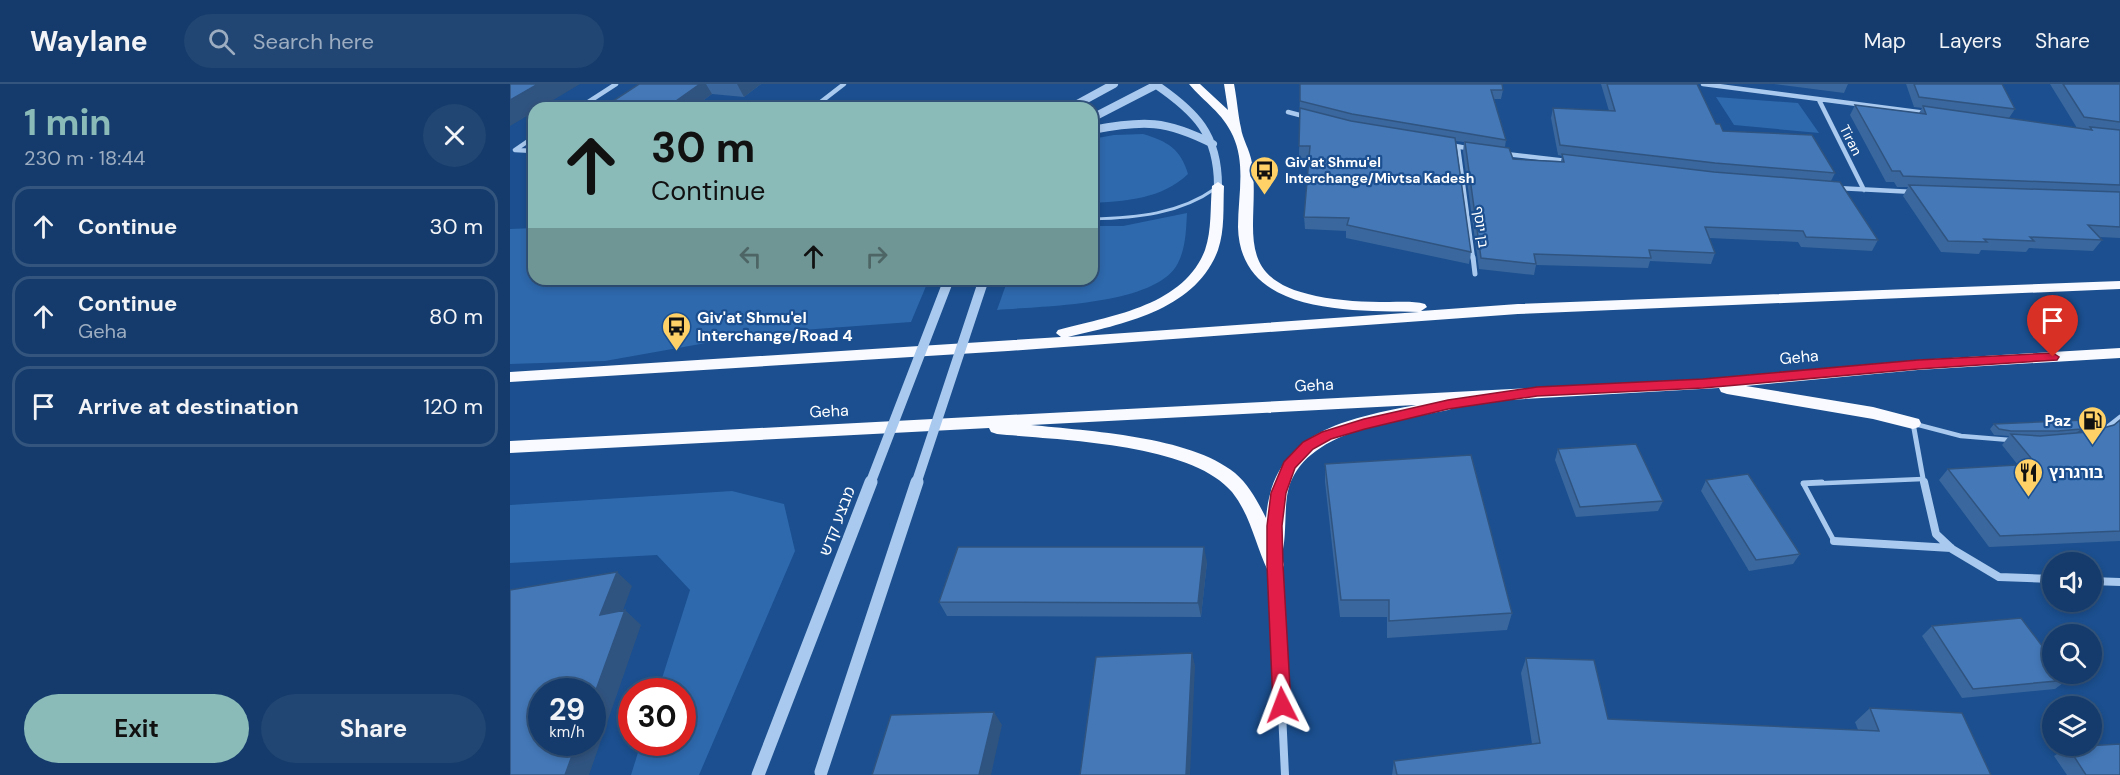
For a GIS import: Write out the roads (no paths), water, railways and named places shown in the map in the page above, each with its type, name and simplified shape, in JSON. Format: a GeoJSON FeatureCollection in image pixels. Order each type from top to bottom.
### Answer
{"type":"FeatureCollection","features":[{"type":"Feature","properties":{"kind":"highway"},"geometry":{"type":"LineString","coordinates":[[1194,84],[1218,105],[1233,124],[1243,146],[1246,167],[1245,246],[1250,263],[1266,280],[1285,291],[1314,299],[1354,305],[1518,309]]}},
{"type":"Feature","properties":{"kind":"highway"},"geometry":{"type":"LineString","coordinates":[[1229,84],[1238,136]]}},
{"type":"Feature","properties":{"kind":"highway"},"geometry":{"type":"LineString","coordinates":[[1008,346],[1098,326],[1132,315],[1185,288],[1200,270],[1211,250],[1218,186]]}},
{"type":"Feature","properties":{"kind":"highway"},"geometry":{"type":"LineString","coordinates":[[510,377],[1008,346],[1518,309],[2120,285]]}},
{"type":"Feature","properties":{"kind":"highway","name":"Geha"},"geometry":{"type":"LineString","coordinates":[[510,447],[1703,384],[1918,365],[2120,353]]}},
{"type":"Feature","properties":{"kind":"highway"},"geometry":{"type":"LineString","coordinates":[[1703,384],[1873,412],[1913,423]]}},
{"type":"Feature","properties":{"kind":"highway"},"geometry":{"type":"LineString","coordinates":[[1275,565],[1274,526],[1279,493],[1289,465],[1308,446],[1326,436],[1408,413],[1448,404],[1537,392]]}},
{"type":"Feature","properties":{"kind":"highway"},"geometry":{"type":"LineString","coordinates":[[948,423],[1141,445],[1181,455],[1207,465],[1227,477],[1247,501],[1262,528],[1275,565]]}},
{"type":"Feature","properties":{"kind":"street"},"geometry":{"type":"LineString","coordinates":[[588,102],[616,84]]}},
{"type":"Feature","properties":{"kind":"street"},"geometry":{"type":"LineString","coordinates":[[821,102],[844,84]]}},
{"type":"Feature","properties":{"kind":"street"},"geometry":{"type":"LineString","coordinates":[[1090,98],[1098,84]]}},
{"type":"Feature","properties":{"kind":"street"},"geometry":{"type":"LineString","coordinates":[[1082,102],[1114,84]]}},
{"type":"Feature","properties":{"kind":"street"},"geometry":{"type":"LineString","coordinates":[[1098,115],[1156,84],[1202,122],[1214,145],[1220,166],[1218,186]]}},
{"type":"Feature","properties":{"kind":"street"},"geometry":{"type":"LineString","coordinates":[[1703,84],[1935,115]]}},
{"type":"Feature","properties":{"kind":"street","name":"Tiran"},"geometry":{"type":"LineString","coordinates":[[1819,100],[1864,190]]}},
{"type":"Feature","properties":{"kind":"street"},"geometry":{"type":"LineString","coordinates":[[1288,112],[1317,119]]}},
{"type":"Feature","properties":{"kind":"street"},"geometry":{"type":"LineString","coordinates":[[1098,129],[1118,125],[1163,125],[1182,129],[1214,145]]}},
{"type":"Feature","properties":{"kind":"street"},"geometry":{"type":"LineString","coordinates":[[528,141],[515,150],[528,151]]}},
{"type":"Feature","properties":{"kind":"street"},"geometry":{"type":"LineString","coordinates":[[1447,145],[1476,150]]}},
{"type":"Feature","properties":{"kind":"street","name":"בן יוסף"},"geometry":{"type":"LineString","coordinates":[[1458,147],[1475,274]]}},
{"type":"Feature","properties":{"kind":"street"},"geometry":{"type":"LineString","coordinates":[[1502,154],[1569,161]]}},
{"type":"Feature","properties":{"kind":"street"},"geometry":{"type":"LineString","coordinates":[[1828,188],[1922,192]]}},
{"type":"Feature","properties":{"kind":"street","name":"מבצע קדש"},"geometry":{"type":"LineString","coordinates":[[758,775],[947,285]]}},
{"type":"Feature","properties":{"kind":"street"},"geometry":{"type":"LineString","coordinates":[[821,774],[982,285]]}},
{"type":"Feature","properties":{"kind":"street"},"geometry":{"type":"LineString","coordinates":[[1913,423],[1936,534],[1952,549],[1999,577],[2042,579]]}},
{"type":"Feature","properties":{"kind":"street"},"geometry":{"type":"LineString","coordinates":[[1834,541],[1952,549]]}},
{"type":"Feature","properties":{"kind":"street"},"geometry":{"type":"LineString","coordinates":[[1275,565],[1285,775]]}},
{"type":"Feature","properties":{"kind":"street"},"geometry":{"type":"LineString","coordinates":[[2102,581],[2120,582]]}},
{"type":"Feature","properties":{"kind":"lane"},"geometry":{"type":"LineString","coordinates":[[1098,219],[1126,218],[1159,213],[1196,201],[1208,195],[1218,186]]}},
{"type":"Feature","properties":{"kind":"lane"},"geometry":{"type":"LineString","coordinates":[[2100,433],[2120,417]]}},
{"type":"Feature","properties":{"kind":"lane"},"geometry":{"type":"LineString","coordinates":[[1913,423],[1961,436],[2017,441]]}},
{"type":"Feature","properties":{"kind":"lane"},"geometry":{"type":"LineString","coordinates":[[1834,541],[1803,483],[1923,479]]}},
{"type":"Feature","properties":{"kind":"place","name":"Giv'at Shmu'el Interchange/Mivtsa Kadesh"},"geometry":{"type":"Point","coordinates":[1264,196]}},
{"type":"Feature","properties":{"kind":"place","name":"Giv'at Shmu'el Interchange/Road 4"},"geometry":{"type":"Point","coordinates":[676,352]}},
{"type":"Feature","properties":{"kind":"place","name":"Paz"},"geometry":{"type":"Point","coordinates":[2092,446]}},
{"type":"Feature","properties":{"kind":"place","name":"בורגרנץ"},"geometry":{"type":"Point","coordinates":[2028,498]}}]}
